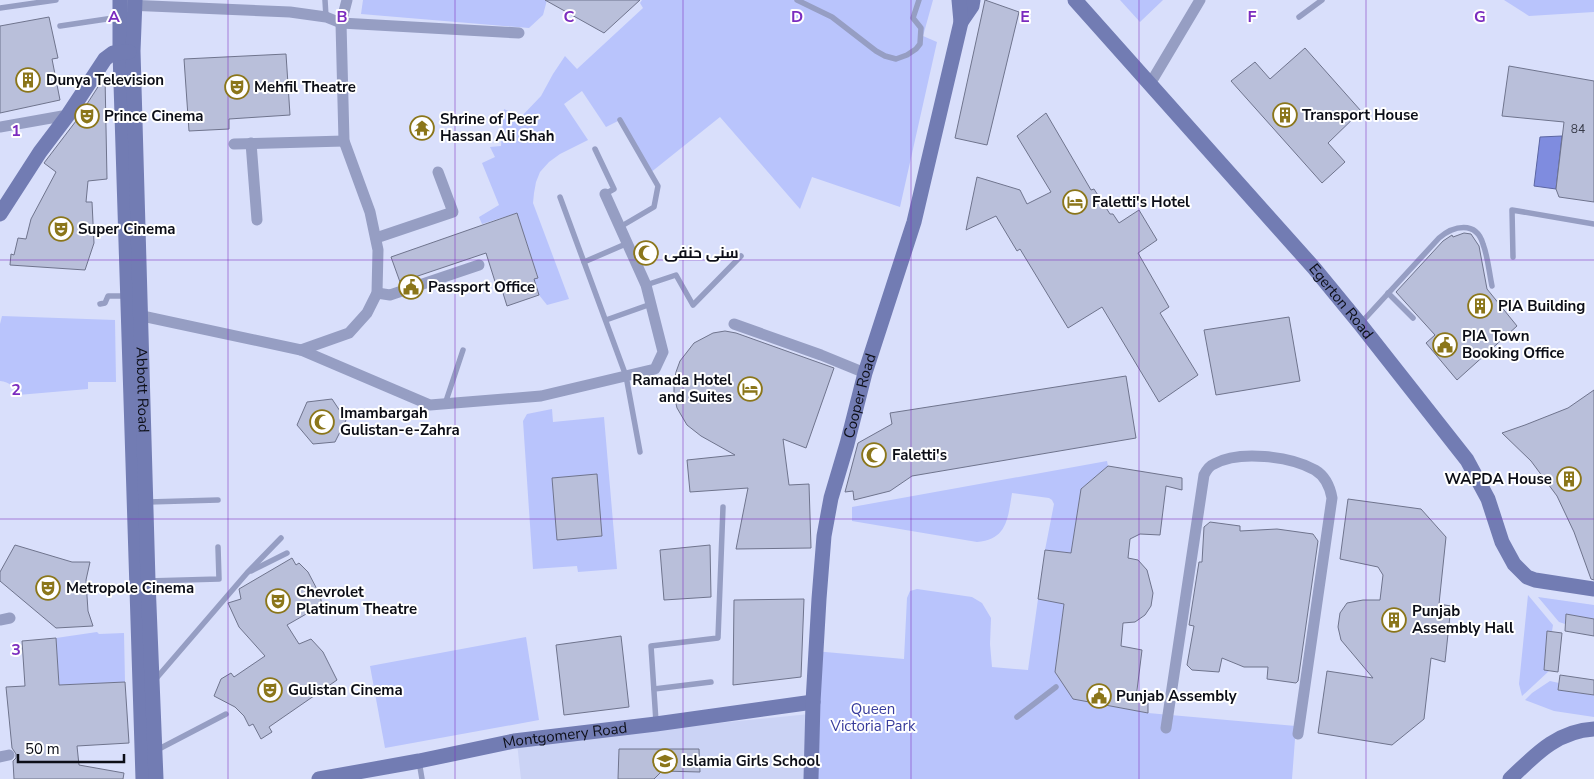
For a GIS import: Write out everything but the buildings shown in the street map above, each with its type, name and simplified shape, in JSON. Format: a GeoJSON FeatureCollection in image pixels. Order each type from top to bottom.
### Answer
{"type":"FeatureCollection","features":[{"type":"Feature","properties":{"kind":"main road","name":"Cooper Road"},"geometry":{"type":"LineString","coordinates":[[959,0],[962,22]]}},
{"type":"Feature","properties":{"kind":"main road","name":"Cooper Road"},"geometry":{"type":"LineString","coordinates":[[811,779],[819,599],[824,536],[831,498],[865,373],[914,222],[962,22],[972,6],[973,0]]}},
{"type":"Feature","properties":{"kind":"main road","name":"Egerton Road"},"geometry":{"type":"LineString","coordinates":[[1075,0],[1314,268],[1467,460],[1488,499],[1502,542],[1514,564],[1527,576],[1535,580],[1594,589]]}},
{"type":"Feature","properties":{"kind":"main road","name":"Abbott Road"},"geometry":{"type":"LineString","coordinates":[[126,6],[135,315],[143,779]]}},
{"type":"Feature","properties":{"kind":"main road","name":"Abbott Road"},"geometry":{"type":"LineString","coordinates":[[127,52],[128,296],[135,315],[146,502],[156,779]]}},
{"type":"Feature","properties":{"kind":"main road"},"geometry":{"type":"LineString","coordinates":[[0,214],[40,152],[68,115],[105,59],[113,53],[127,52]]}},
{"type":"Feature","properties":{"kind":"main road","name":"Montgomery Road"},"geometry":{"type":"LineString","coordinates":[[319,779],[358,776],[514,741],[656,724],[813,702]]}},
{"type":"Feature","properties":{"kind":"main road"},"geometry":{"type":"LineString","coordinates":[[1510,779],[1555,740],[1570,733],[1594,729]]}},
{"type":"Feature","properties":{"kind":"street"},"geometry":{"type":"LineString","coordinates":[[290,0],[290,12]]}},
{"type":"Feature","properties":{"kind":"street"},"geometry":{"type":"LineString","coordinates":[[301,350],[349,333],[367,313],[377,293],[378,250],[376,238],[370,212],[344,141],[341,22],[347,0]]}},
{"type":"Feature","properties":{"kind":"street"},"geometry":{"type":"LineString","coordinates":[[1150,84],[1200,0]]}},
{"type":"Feature","properties":{"kind":"street"},"geometry":{"type":"LineString","coordinates":[[126,6],[290,12],[326,17],[341,22],[519,33]]}},
{"type":"Feature","properties":{"kind":"street"},"geometry":{"type":"LineString","coordinates":[[0,127],[68,115]]}},
{"type":"Feature","properties":{"kind":"street"},"geometry":{"type":"LineString","coordinates":[[234,144],[344,141]]}},
{"type":"Feature","properties":{"kind":"street"},"geometry":{"type":"LineString","coordinates":[[251,143],[257,220]]}},
{"type":"Feature","properties":{"kind":"street"},"geometry":{"type":"LineString","coordinates":[[376,238],[453,212],[438,172]]}},
{"type":"Feature","properties":{"kind":"street"},"geometry":{"type":"LineString","coordinates":[[135,315],[301,350],[430,405],[541,396],[656,369],[663,352],[646,285],[605,194]]}},
{"type":"Feature","properties":{"kind":"street"},"geometry":{"type":"LineString","coordinates":[[377,293],[390,295],[479,265]]}},
{"type":"Feature","properties":{"kind":"street"},"geometry":{"type":"LineString","coordinates":[[734,324],[865,373]]}},
{"type":"Feature","properties":{"kind":"street"},"geometry":{"type":"LineString","coordinates":[[1166,728],[1204,475],[1213,464],[1229,459],[1249,456],[1274,457],[1315,470],[1325,479],[1332,498],[1298,734]]}},
{"type":"Feature","properties":{"kind":"lane"},"geometry":{"type":"LineString","coordinates":[[0,8],[56,0]]}},
{"type":"Feature","properties":{"kind":"lane"},"geometry":{"type":"LineString","coordinates":[[325,0],[326,17]]}},
{"type":"Feature","properties":{"kind":"lane"},"geometry":{"type":"LineString","coordinates":[[797,0],[832,17],[876,51],[896,59],[907,56],[920,44],[921,28],[913,18],[919,0]]}},
{"type":"Feature","properties":{"kind":"lane"},"geometry":{"type":"LineString","coordinates":[[1300,17],[1322,0]]}},
{"type":"Feature","properties":{"kind":"lane"},"geometry":{"type":"LineString","coordinates":[[60,26],[126,6]]}},
{"type":"Feature","properties":{"kind":"lane"},"geometry":{"type":"LineString","coordinates":[[620,120],[658,186],[654,207],[620,227]]}},
{"type":"Feature","properties":{"kind":"lane"},"geometry":{"type":"LineString","coordinates":[[594,148],[614,189],[605,194]]}},
{"type":"Feature","properties":{"kind":"lane"},"geometry":{"type":"LineString","coordinates":[[560,197],[626,376],[640,452]]}},
{"type":"Feature","properties":{"kind":"lane"},"geometry":{"type":"LineString","coordinates":[[1513,257],[1512,210],[1594,224]]}},
{"type":"Feature","properties":{"kind":"lane"},"geometry":{"type":"LineString","coordinates":[[1360,324],[1439,238],[1458,227],[1468,228],[1480,236],[1492,286]]}},
{"type":"Feature","properties":{"kind":"lane"},"geometry":{"type":"LineString","coordinates":[[584,262],[628,243]]}},
{"type":"Feature","properties":{"kind":"lane"},"geometry":{"type":"LineString","coordinates":[[646,285],[676,275],[693,306],[741,256]]}},
{"type":"Feature","properties":{"kind":"lane"},"geometry":{"type":"LineString","coordinates":[[1388,293],[1413,318]]}},
{"type":"Feature","properties":{"kind":"lane"},"geometry":{"type":"LineString","coordinates":[[100,304],[105,303],[108,296],[128,296]]}},
{"type":"Feature","properties":{"kind":"lane"},"geometry":{"type":"LineString","coordinates":[[606,320],[651,304]]}},
{"type":"Feature","properties":{"kind":"lane"},"geometry":{"type":"LineString","coordinates":[[445,404],[463,350]]}},
{"type":"Feature","properties":{"kind":"lane"},"geometry":{"type":"LineString","coordinates":[[146,502],[218,500]]}},
{"type":"Feature","properties":{"kind":"lane"},"geometry":{"type":"LineString","coordinates":[[656,724],[652,646],[718,638],[723,507]]}},
{"type":"Feature","properties":{"kind":"lane"},"geometry":{"type":"LineString","coordinates":[[153,683],[247,573],[281,538]]}},
{"type":"Feature","properties":{"kind":"lane"},"geometry":{"type":"LineString","coordinates":[[148,582],[218,579],[218,548]]}},
{"type":"Feature","properties":{"kind":"lane"},"geometry":{"type":"LineString","coordinates":[[247,573],[287,553]]}},
{"type":"Feature","properties":{"kind":"lane"},"geometry":{"type":"LineString","coordinates":[[654,689],[711,682]]}},
{"type":"Feature","properties":{"kind":"lane"},"geometry":{"type":"LineString","coordinates":[[1017,717],[1056,687]]}},
{"type":"Feature","properties":{"kind":"lane"},"geometry":{"type":"LineString","coordinates":[[155,751],[226,714]]}},
{"type":"Feature","properties":{"kind":"lane"},"geometry":{"type":"LineString","coordinates":[[419,761],[422,779]]}},
{"type":"Feature","properties":{"kind":"shaded area"},"geometry":{"type":"Polygon","coordinates":[[[1562,136],[1556,189],[1534,186],[1540,137],[1562,136]]]}},
{"type":"Feature","properties":{"kind":"shaded area","name":"Islamia Girls School"},"geometry":{"type":"Polygon","coordinates":[[[810,714],[811,779],[521,779],[517,743],[810,714]]]}},
{"type":"Feature","properties":{"kind":"green space"},"geometry":{"type":"Polygon","coordinates":[[[363,0],[547,0],[543,15],[529,28],[361,14],[363,0]]]}},
{"type":"Feature","properties":{"kind":"green space"},"geometry":{"type":"Polygon","coordinates":[[[642,0],[933,0],[923,36],[937,42],[900,207],[812,177],[800,209],[720,117],[650,173],[620,120],[606,127],[582,91],[564,104],[588,140],[560,154],[549,162],[540,172],[534,193],[533,203],[569,299],[547,305],[539,295],[534,279],[538,277],[517,213],[482,224],[479,217],[499,205],[482,163],[495,157],[490,147],[501,146],[504,109],[521,117],[541,96],[565,56],[577,69],[643,8],[640,3],[642,0]]]}},
{"type":"Feature","properties":{"kind":"green space"},"geometry":{"type":"Polygon","coordinates":[[[1120,0],[1163,0],[1140,22],[1120,0]]]}},
{"type":"Feature","properties":{"kind":"green space"},"geometry":{"type":"Polygon","coordinates":[[[1504,0],[1594,0],[1594,12],[1529,16],[1504,0]]]}},
{"type":"Feature","properties":{"kind":"green space"},"geometry":{"type":"Polygon","coordinates":[[[2,316],[115,320],[116,382],[88,382],[88,389],[18,395],[11,385],[0,381],[0,324],[2,316]]]}},
{"type":"Feature","properties":{"kind":"green space"},"geometry":{"type":"Polygon","coordinates":[[[552,409],[553,422],[604,417],[617,569],[578,572],[577,566],[533,569],[523,421],[527,414],[552,409]]]}},
{"type":"Feature","properties":{"kind":"green space"},"geometry":{"type":"Polygon","coordinates":[[[1107,461],[1108,466],[1081,489],[1071,553],[1045,550],[1054,504],[1049,498],[1012,493],[1007,519],[1000,532],[995,537],[977,542],[852,521],[852,507],[1107,461]]]}},
{"type":"Feature","properties":{"kind":"green space","name":"Queen Victoria Park"},"geometry":{"type":"Polygon","coordinates":[[[917,589],[972,597],[982,603],[991,618],[990,644],[992,667],[1028,670],[1038,599],[1064,604],[1055,672],[1073,699],[1148,713],[1296,726],[1292,779],[810,779],[814,651],[904,659],[907,598],[910,591],[917,589]]]}},
{"type":"Feature","properties":{"kind":"green space"},"geometry":{"type":"Polygon","coordinates":[[[1528,595],[1553,625],[1552,631],[1547,631],[1545,670],[1549,671],[1522,696],[1519,684],[1528,595]]]}},
{"type":"Feature","properties":{"kind":"green space"},"geometry":{"type":"Polygon","coordinates":[[[1538,597],[1594,605],[1594,619],[1566,614],[1565,624],[1559,622],[1538,597]]]}},
{"type":"Feature","properties":{"kind":"green space"},"geometry":{"type":"Polygon","coordinates":[[[97,632],[99,634],[124,633],[125,682],[59,685],[56,638],[97,632]]]}},
{"type":"Feature","properties":{"kind":"green space"},"geometry":{"type":"Polygon","coordinates":[[[526,637],[539,720],[385,748],[370,666],[526,637]]]}},
{"type":"Feature","properties":{"kind":"green space"},"geometry":{"type":"Polygon","coordinates":[[[1550,681],[1559,683],[1559,690],[1593,695],[1594,692],[1594,717],[1554,711],[1525,700],[1550,681]]]}},
{"type":"Feature","properties":{"kind":"place","name":"Dunya Television"},"geometry":{"type":"Point","coordinates":[28,80]}},
{"type":"Feature","properties":{"kind":"place","name":"Mehfil Theatre"},"geometry":{"type":"Point","coordinates":[237,87]}},
{"type":"Feature","properties":{"kind":"place","name":"Transport House"},"geometry":{"type":"Point","coordinates":[1285,115]}},
{"type":"Feature","properties":{"kind":"place","name":"Prince Cinema"},"geometry":{"type":"Point","coordinates":[87,116]}},
{"type":"Feature","properties":{"kind":"place","name":"Shrine of Peer Hassan Ali Shah"},"geometry":{"type":"Point","coordinates":[422,128]}},
{"type":"Feature","properties":{"kind":"place","name":"Faletti's Hotel"},"geometry":{"type":"Point","coordinates":[1075,202]}},
{"type":"Feature","properties":{"kind":"place","name":"Super Cinema"},"geometry":{"type":"Point","coordinates":[61,229]}},
{"type":"Feature","properties":{"kind":"place","name":"سنی حنفی"},"geometry":{"type":"Point","coordinates":[646,253]}},
{"type":"Feature","properties":{"kind":"place","name":"Passport Office"},"geometry":{"type":"Point","coordinates":[411,287]}},
{"type":"Feature","properties":{"kind":"place","name":"PIA Building"},"geometry":{"type":"Point","coordinates":[1480,306]}},
{"type":"Feature","properties":{"kind":"place","name":"PIA Town Booking Office"},"geometry":{"type":"Point","coordinates":[1445,345]}},
{"type":"Feature","properties":{"kind":"place","name":"Ramada Hotel and Suites"},"geometry":{"type":"Point","coordinates":[750,389]}},
{"type":"Feature","properties":{"kind":"place","name":"Imambargah Gulistan-e-Zahra"},"geometry":{"type":"Point","coordinates":[322,422]}},
{"type":"Feature","properties":{"kind":"place","name":"Faletti's"},"geometry":{"type":"Point","coordinates":[874,455]}},
{"type":"Feature","properties":{"kind":"place","name":"WAPDA House"},"geometry":{"type":"Point","coordinates":[1569,479]}},
{"type":"Feature","properties":{"kind":"place","name":"Metropole Cinema"},"geometry":{"type":"Point","coordinates":[48,588]}},
{"type":"Feature","properties":{"kind":"place","name":"Chevrolet Platinum Theatre"},"geometry":{"type":"Point","coordinates":[278,601]}},
{"type":"Feature","properties":{"kind":"place","name":"Punjab Assembly Hall"},"geometry":{"type":"Point","coordinates":[1394,620]}},
{"type":"Feature","properties":{"kind":"place","name":"Gulistan Cinema"},"geometry":{"type":"Point","coordinates":[270,690]}},
{"type":"Feature","properties":{"kind":"place","name":"Punjab Assembly"},"geometry":{"type":"Point","coordinates":[1099,696]}},
{"type":"Feature","properties":{"kind":"place","name":"Islamia Girls School"},"geometry":{"type":"Point","coordinates":[665,761]}}]}
